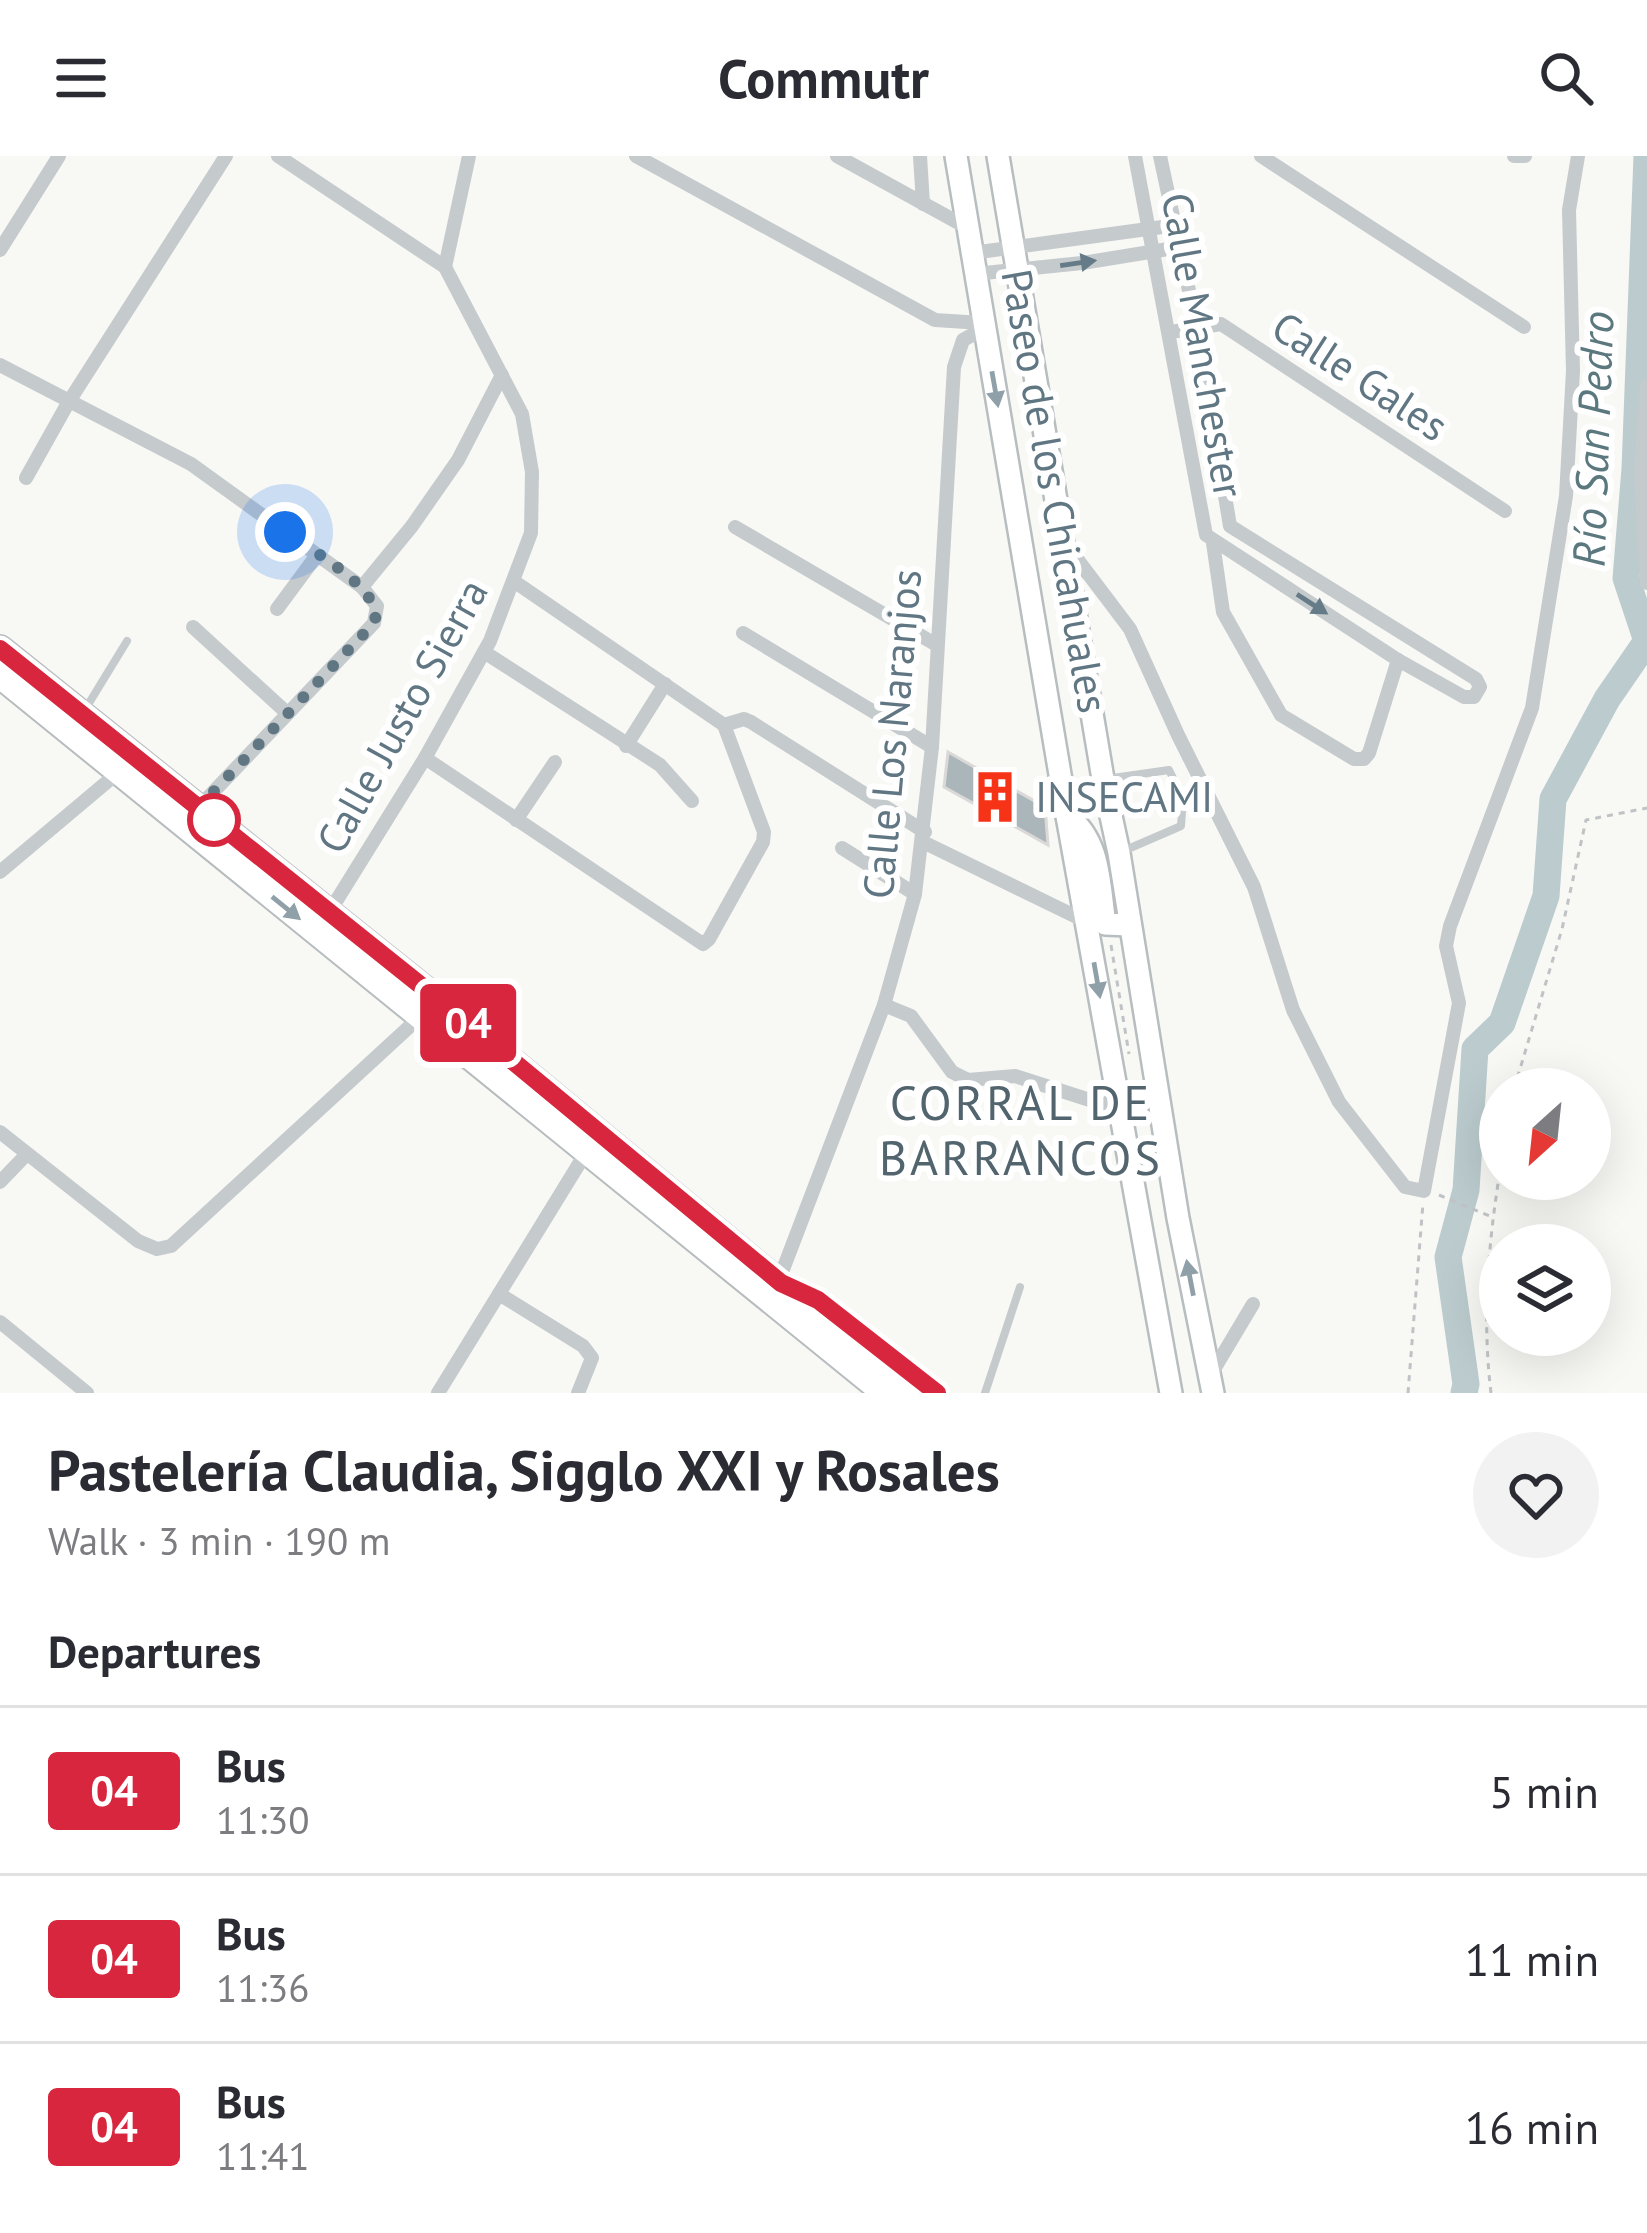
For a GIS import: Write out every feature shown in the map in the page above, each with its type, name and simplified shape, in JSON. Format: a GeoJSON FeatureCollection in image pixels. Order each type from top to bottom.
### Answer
{"type":"FeatureCollection","features":[{"type":"Feature","properties":{"kind":"highway"},"geometry":{"type":"LineString","coordinates":[[0,649],[82,715],[126,766],[198,808],[330,911],[430,1008]]}},
{"type":"Feature","properties":{"kind":"highway"},"geometry":{"type":"LineString","coordinates":[[0,676],[126,766],[592,1142],[780,1282],[884,1393]]}},
{"type":"Feature","properties":{"kind":"highway"},"geometry":{"type":"LineString","coordinates":[[592,1142],[778,1324],[859,1393]]}},
{"type":"Feature","properties":{"kind":"highway"},"geometry":{"type":"LineString","coordinates":[[708,1251],[913,1393]]}},
{"type":"Feature","properties":{"kind":"highway"},"geometry":{"type":"LineString","coordinates":[[780,1282],[818,1300],[937,1393]]}},
{"type":"Feature","properties":{"kind":"main road","name":"Paseo de los Chicahuales"},"geometry":{"type":"LineString","coordinates":[[955,156],[1171,1393]]}},
{"type":"Feature","properties":{"kind":"main road","name":"Paseo de los Chicahuales"},"geometry":{"type":"LineString","coordinates":[[998,156],[1103,779],[1120,853],[1178,1218],[1212,1384]]}},
{"type":"Feature","properties":{"kind":"main road"},"geometry":{"type":"LineString","coordinates":[[1067,816],[1081,826],[1091,844],[1105,924],[1130,925]]}},
{"type":"Feature","properties":{"kind":"street"},"geometry":{"type":"LineString","coordinates":[[0,250],[59,156]]}},
{"type":"Feature","properties":{"kind":"street"},"geometry":{"type":"LineString","coordinates":[[26,478],[68,403],[226,156]]}},
{"type":"Feature","properties":{"kind":"street"},"geometry":{"type":"LineString","coordinates":[[445,267],[469,156]]}},
{"type":"Feature","properties":{"kind":"street"},"geometry":{"type":"LineString","coordinates":[[636,156],[935,320],[983,326]]}},
{"type":"Feature","properties":{"kind":"street"},"geometry":{"type":"LineString","coordinates":[[837,156],[968,228]]}},
{"type":"Feature","properties":{"kind":"street"},"geometry":{"type":"LineString","coordinates":[[920,156],[923,204]]}},
{"type":"Feature","properties":{"kind":"street","name":"Calle Manchester"},"geometry":{"type":"LineString","coordinates":[[1135,156],[1171,332],[1201,524],[1213,543],[1398,660],[1464,697],[1474,697],[1476,680],[1230,526],[1178,225],[1160,156]]}},
{"type":"Feature","properties":{"kind":"street"},"geometry":{"type":"LineString","coordinates":[[1262,156],[1524,327]]}},
{"type":"Feature","properties":{"kind":"street"},"geometry":{"type":"LineString","coordinates":[[1514,156],[1525,156]]}},
{"type":"Feature","properties":{"kind":"street"},"geometry":{"type":"LineString","coordinates":[[1066,545],[1130,629],[1254,887],[1293,1010],[1339,1102],[1405,1187],[1424,1191],[1459,1003],[1446,946],[1450,926],[1532,708],[1566,496],[1573,371],[1570,210],[1578,156]]}},
{"type":"Feature","properties":{"kind":"street","name":"Calle Justo Sierra"},"geometry":{"type":"LineString","coordinates":[[286,158],[445,267],[522,414],[532,472],[531,533],[484,652],[330,911]]}},
{"type":"Feature","properties":{"kind":"street"},"geometry":{"type":"LineString","coordinates":[[1016,260],[1178,225]]}},
{"type":"Feature","properties":{"kind":"street"},"geometry":{"type":"LineString","coordinates":[[974,263],[1181,247]]}},
{"type":"Feature","properties":{"kind":"street","name":"Calle Gales"},"geometry":{"type":"LineString","coordinates":[[1171,332],[1221,324],[1505,511]]}},
{"type":"Feature","properties":{"kind":"street","name":"Calle Los Naranjos"},"geometry":{"type":"LineString","coordinates":[[780,1282],[884,1005],[915,894],[932,747],[954,367],[963,340],[983,326]]}},
{"type":"Feature","properties":{"kind":"street"},"geometry":{"type":"LineString","coordinates":[[0,364],[191,464],[362,587],[377,606],[374,623],[198,808]]}},
{"type":"Feature","properties":{"kind":"street"},"geometry":{"type":"LineString","coordinates":[[362,587],[458,460],[502,375]]}},
{"type":"Feature","properties":{"kind":"street"},"geometry":{"type":"LineString","coordinates":[[1647,386],[1641,472],[1647,583]]}},
{"type":"Feature","properties":{"kind":"street","name":"Calle Manchester"},"geometry":{"type":"LineString","coordinates":[[1213,543],[1230,526]]}},
{"type":"Feature","properties":{"kind":"street"},"geometry":{"type":"LineString","coordinates":[[735,527],[935,644]]}},
{"type":"Feature","properties":{"kind":"street"},"geometry":{"type":"LineString","coordinates":[[1213,543],[1223,612],[1281,715],[1354,759],[1364,759],[1398,660]]}},
{"type":"Feature","properties":{"kind":"street"},"geometry":{"type":"LineString","coordinates":[[277,609],[317,555]]}},
{"type":"Feature","properties":{"kind":"street"},"geometry":{"type":"LineString","coordinates":[[1218,580],[1245,561]]}},
{"type":"Feature","properties":{"kind":"street"},"geometry":{"type":"LineString","coordinates":[[425,758],[703,944],[763,842],[764,832],[724,725],[514,582]]}},
{"type":"Feature","properties":{"kind":"street"},"geometry":{"type":"LineString","coordinates":[[193,627],[286,713]]}},
{"type":"Feature","properties":{"kind":"street"},"geometry":{"type":"LineString","coordinates":[[743,633],[932,747]]}},
{"type":"Feature","properties":{"kind":"street"},"geometry":{"type":"LineString","coordinates":[[484,652],[668,772],[692,801]]}},
{"type":"Feature","properties":{"kind":"street"},"geometry":{"type":"LineString","coordinates":[[626,746],[664,684]]}},
{"type":"Feature","properties":{"kind":"street"},"geometry":{"type":"LineString","coordinates":[[724,725],[744,719],[924,837],[1087,922]]}},
{"type":"Feature","properties":{"kind":"street"},"geometry":{"type":"LineString","coordinates":[[516,820],[555,762]]}},
{"type":"Feature","properties":{"kind":"street"},"geometry":{"type":"LineString","coordinates":[[0,872],[126,766]]}},
{"type":"Feature","properties":{"kind":"street"},"geometry":{"type":"LineString","coordinates":[[842,848],[915,894]]}},
{"type":"Feature","properties":{"kind":"street"},"geometry":{"type":"LineString","coordinates":[[884,1005],[911,1016],[952,1072],[968,1080],[1015,1076],[1121,1110]]}},
{"type":"Feature","properties":{"kind":"street"},"geometry":{"type":"LineString","coordinates":[[0,1132],[138,1241],[157,1249],[171,1246],[430,1008]]}},
{"type":"Feature","properties":{"kind":"street"},"geometry":{"type":"LineString","coordinates":[[437,1393],[592,1142]]}},
{"type":"Feature","properties":{"kind":"street"},"geometry":{"type":"LineString","coordinates":[[0,1182],[26,1155]]}},
{"type":"Feature","properties":{"kind":"street"},"geometry":{"type":"LineString","coordinates":[[499,1294],[583,1346],[592,1358],[578,1393]]}},
{"type":"Feature","properties":{"kind":"street"},"geometry":{"type":"LineString","coordinates":[[1212,1384],[1253,1304]]}},
{"type":"Feature","properties":{"kind":"street"},"geometry":{"type":"LineString","coordinates":[[0,1322],[87,1393]]}},
{"type":"Feature","properties":{"kind":"lane"},"geometry":{"type":"LineString","coordinates":[[82,715],[127,641]]}},
{"type":"Feature","properties":{"kind":"lane"},"geometry":{"type":"LineString","coordinates":[[1103,779],[1169,770],[1183,798],[1181,826],[1120,853]]}},
{"type":"Feature","properties":{"kind":"lane"},"geometry":{"type":"LineString","coordinates":[[985,1393],[1020,1287]]}},
{"type":"Feature","properties":{"kind":"path"},"geometry":{"type":"LineString","coordinates":[[1520,1068],[1562,928],[1586,820],[1647,808]]}},
{"type":"Feature","properties":{"kind":"path"},"geometry":{"type":"LineString","coordinates":[[1408,1393],[1424,1191],[1492,1217]]}},
{"type":"Feature","properties":{"kind":"path"},"geometry":{"type":"LineString","coordinates":[[1491,1393],[1485,1331],[1495,1200]]}},
{"type":"Feature","properties":{"kind":"building","name":"INSECAMI"},"geometry":{"type":"Polygon","coordinates":[[[948,752],[1045,807],[1048,845],[944,787],[948,752]]]}},
{"type":"Feature","properties":{"kind":"waterway","name":"Río San Pedro"},"geometry":{"type":"LineString","coordinates":[[1464,1393],[1448,1257],[1466,1190],[1475,1049],[1502,1023],[1546,896],[1553,799],[1607,699],[1647,641],[1626,578],[1647,156]]}},
{"type":"Feature","properties":{"kind":"bus line","name":"04"},"geometry":{"type":"LineString","coordinates":[[0,649],[330,911],[781,1283],[818,1300],[937,1393]]}},
{"type":"Feature","properties":{"kind":"place","name":"INSECAMI"},"geometry":{"type":"Point","coordinates":[995,797]}},
{"type":"Feature","properties":{"kind":"district","name":"CORRAL DE BARRANCOS"},"geometry":{"type":"Point","coordinates":[1021,1130]}},
{"type":"Feature","properties":{"kind":"route"},"geometry":{"type":"LineString","coordinates":[[214,820],[198,808],[374,623],[377,614],[377,606],[362,587],[285,532]]}}]}
